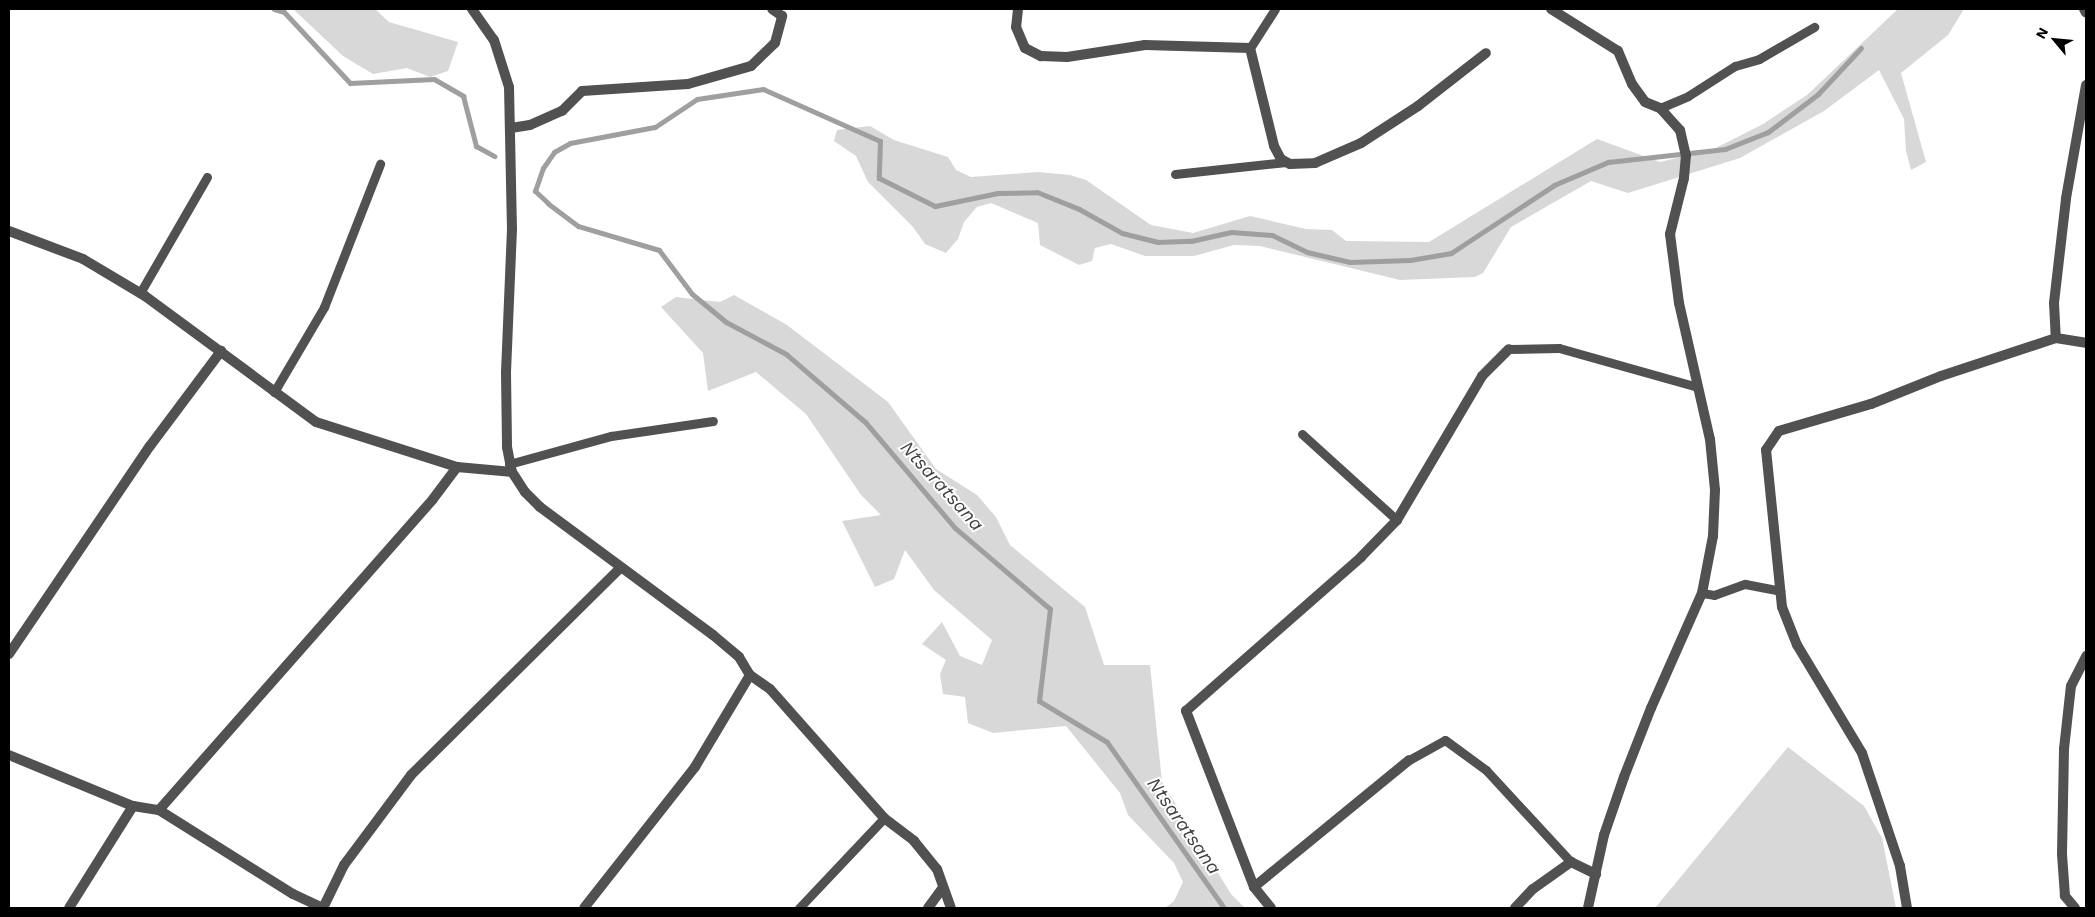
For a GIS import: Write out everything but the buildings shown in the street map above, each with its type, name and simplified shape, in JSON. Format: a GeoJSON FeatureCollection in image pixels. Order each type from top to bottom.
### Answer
{"type":"FeatureCollection","features":[{"type":"Feature","properties":{"kind":"street"},"geometry":{"type":"LineString","coordinates":[[472,9],[494,40],[509,87],[512,246],[506,373],[510,468],[524,492],[540,507],[739,657],[750,675],[770,689],[884,818],[914,841],[937,870],[942,889],[951,908]]}},
{"type":"Feature","properties":{"kind":"street"},"geometry":{"type":"LineString","coordinates":[[511,128],[530,126],[562,111],[582,92],[688,84],[751,66],[775,43],[785,13],[772,9]]}},
{"type":"Feature","properties":{"kind":"street"},"geometry":{"type":"LineString","coordinates":[[1018,9],[1016,27],[1024,48],[1041,56],[1067,57],[1145,45],[1250,48],[1274,146],[1286,162],[1315,163],[1361,143],[1418,106],[1486,53]]}},
{"type":"Feature","properties":{"kind":"street"},"geometry":{"type":"LineString","coordinates":[[1551,9],[1618,51],[1632,84],[1645,102],[1660,108],[1680,130],[1686,155],[1684,178],[1670,234],[1679,304],[1710,439],[1715,490],[1713,536],[1702,593],[1624,777],[1604,835],[1588,908]]}},
{"type":"Feature","properties":{"kind":"street"},"geometry":{"type":"LineString","coordinates":[[2084,9],[2086,13]]}},
{"type":"Feature","properties":{"kind":"street"},"geometry":{"type":"LineString","coordinates":[[2056,338],[2054,303],[2066,199],[2086,85]]}},
{"type":"Feature","properties":{"kind":"street"},"geometry":{"type":"LineString","coordinates":[[9,231],[83,259],[140,293],[316,422],[456,467],[510,468]]}},
{"type":"Feature","properties":{"kind":"street"},"geometry":{"type":"LineString","coordinates":[[1907,908],[1900,866],[1862,753],[1797,645],[1782,607],[1766,450],[1779,431],[1871,404],[1941,376],[2056,338],[2086,343]]}},
{"type":"Feature","properties":{"kind":"street"},"geometry":{"type":"LineString","coordinates":[[1271,908],[1254,887],[1186,711],[1361,558],[1397,520],[1482,376],[1509,349]]}},
{"type":"Feature","properties":{"kind":"street"},"geometry":{"type":"LineString","coordinates":[[9,654],[150,446],[221,351]]}},
{"type":"Feature","properties":{"kind":"street"},"geometry":{"type":"LineString","coordinates":[[159,810],[433,499],[456,467]]}},
{"type":"Feature","properties":{"kind":"street"},"geometry":{"type":"LineString","coordinates":[[9,755],[133,806],[159,810],[293,894],[323,908],[344,865],[411,775],[620,568]]}},
{"type":"Feature","properties":{"kind":"street"},"geometry":{"type":"LineString","coordinates":[[2075,908],[2065,896],[2062,854],[2064,749],[2070,686],[2086,656]]}},
{"type":"Feature","properties":{"kind":"street"},"geometry":{"type":"LineString","coordinates":[[584,908],[695,767],[750,675]]}},
{"type":"Feature","properties":{"kind":"street"},"geometry":{"type":"LineString","coordinates":[[1254,887],[1409,760]]}},
{"type":"Feature","properties":{"kind":"street"},"geometry":{"type":"LineString","coordinates":[[69,908],[133,806]]}},
{"type":"Feature","properties":{"kind":"street"},"geometry":{"type":"LineString","coordinates":[[1515,908],[1532,889],[1572,862],[1596,874]]}},
{"type":"Feature","properties":{"kind":"street"},"geometry":{"type":"LineString","coordinates":[[928,908],[942,889]]}},
{"type":"Feature","properties":{"kind":"lane"},"geometry":{"type":"LineString","coordinates":[[1250,48],[1275,9]]}},
{"type":"Feature","properties":{"kind":"lane"},"geometry":{"type":"LineString","coordinates":[[1660,108],[1688,96],[1728,70],[1759,59],[1814,28]]}},
{"type":"Feature","properties":{"kind":"lane"},"geometry":{"type":"LineString","coordinates":[[1175,174],[1286,162]]}},
{"type":"Feature","properties":{"kind":"lane"},"geometry":{"type":"LineString","coordinates":[[274,392],[324,307],[380,164]]}},
{"type":"Feature","properties":{"kind":"lane"},"geometry":{"type":"LineString","coordinates":[[140,293],[207,177]]}},
{"type":"Feature","properties":{"kind":"lane"},"geometry":{"type":"LineString","coordinates":[[1509,349],[1559,348],[1698,387]]}},
{"type":"Feature","properties":{"kind":"lane"},"geometry":{"type":"LineString","coordinates":[[510,468],[611,436],[713,421]]}},
{"type":"Feature","properties":{"kind":"lane"},"geometry":{"type":"LineString","coordinates":[[1302,434],[1397,520]]}},
{"type":"Feature","properties":{"kind":"lane"},"geometry":{"type":"LineString","coordinates":[[1702,593],[1714,595],[1745,584],[1780,591]]}},
{"type":"Feature","properties":{"kind":"lane"},"geometry":{"type":"LineString","coordinates":[[1409,760],[1445,740],[1486,770],[1572,862]]}},
{"type":"Feature","properties":{"kind":"lane"},"geometry":{"type":"LineString","coordinates":[[799,908],[884,818]]}},
{"type":"Feature","properties":{"kind":"shaded area"},"geometry":{"type":"Polygon","coordinates":[[[293,9],[375,9],[389,22],[458,42],[448,71],[430,77],[407,68],[373,74],[343,56],[293,9]]]}},
{"type":"Feature","properties":{"kind":"shaded area"},"geometry":{"type":"Polygon","coordinates":[[[1898,9],[1964,9],[1948,35],[1901,73],[1926,162],[1911,170],[1906,151],[1904,119],[1879,70],[1824,111],[1740,158],[1628,193],[1591,181],[1511,227],[1483,273],[1475,277],[1400,280],[1260,246],[1234,245],[1194,256],[1145,256],[1111,244],[1095,248],[1092,261],[1079,265],[1040,245],[1038,223],[991,203],[977,207],[964,222],[958,239],[946,253],[925,244],[913,227],[868,182],[856,156],[834,141],[837,130],[870,126],[894,140],[948,157],[956,170],[971,177],[1038,172],[1070,175],[1086,180],[1151,225],[1193,233],[1250,216],[1306,229],[1332,230],[1346,241],[1429,242],[1597,139],[1660,162],[1714,149],[1763,124],[1807,95],[1898,9]]]}},
{"type":"Feature","properties":{"kind":"shaded area"},"geometry":{"type":"Polygon","coordinates":[[[734,295],[787,325],[888,402],[936,469],[977,495],[996,517],[1010,545],[1085,607],[1104,665],[1150,665],[1162,782],[1231,894],[1245,908],[1165,908],[1174,901],[1183,882],[1174,863],[1128,815],[1120,793],[1066,726],[993,733],[968,723],[965,697],[943,694],[940,674],[946,660],[922,644],[942,622],[960,656],[982,665],[992,640],[934,590],[905,550],[894,579],[875,587],[842,521],[881,515],[861,495],[806,414],[756,372],[708,391],[703,353],[661,307],[676,297],[720,302],[734,295]]]}},
{"type":"Feature","properties":{"kind":"shaded area"},"geometry":{"type":"Polygon","coordinates":[[[1788,747],[1864,806],[1882,838],[1896,908],[1655,908],[1788,747]]]}},
{"type":"Feature","properties":{"kind":"waterway","name":"Ntsaratsana"},"geometry":{"type":"LineString","coordinates":[[274,9],[284,12],[350,83],[434,79],[463,96],[476,146],[494,156]]}},
{"type":"Feature","properties":{"kind":"waterway"},"geometry":{"type":"LineString","coordinates":[[1224,908],[1107,742],[1039,701],[1050,609],[955,528],[865,422],[786,354],[726,322],[692,294],[659,250],[578,226],[548,203],[535,191],[543,168],[554,152],[570,143],[655,127],[697,99],[763,89],[880,141],[879,178],[935,206],[998,193],[1037,192],[1079,209],[1122,233],[1157,242],[1191,241],[1231,232],[1272,235],[1307,252],[1350,262],[1410,260],[1451,253],[1554,185],[1608,162],[1725,149],[1768,132],[1818,94],[1861,48]]}}]}
